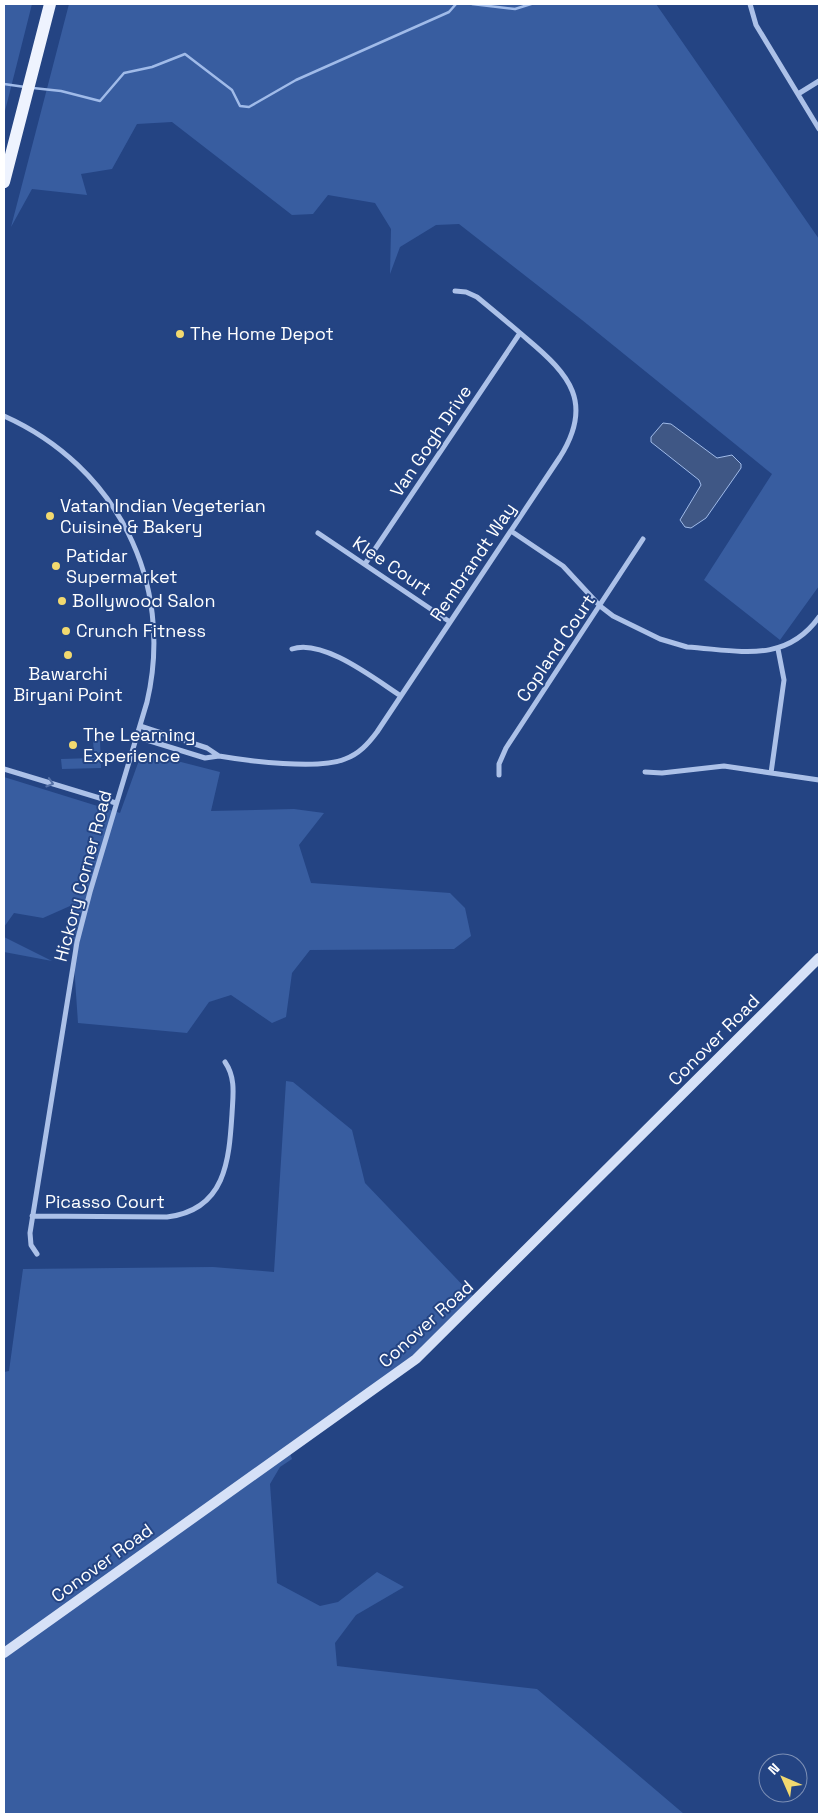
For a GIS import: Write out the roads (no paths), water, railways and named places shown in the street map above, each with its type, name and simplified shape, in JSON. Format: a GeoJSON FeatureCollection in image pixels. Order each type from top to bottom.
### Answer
{"type":"FeatureCollection","features":[{"type":"Feature","properties":{"kind":"main road"},"geometry":{"type":"LineString","coordinates":[[4,182],[50,4]]}},
{"type":"Feature","properties":{"kind":"street"},"geometry":{"type":"LineString","coordinates":[[750,4],[754,22],[819,129]]}},
{"type":"Feature","properties":{"kind":"street"},"geometry":{"type":"LineString","coordinates":[[798,94],[819,81]]}},
{"type":"Feature","properties":{"kind":"street","name":"Rembrandt Way"},"geometry":{"type":"LineString","coordinates":[[136,737],[205,758],[219,756],[293,762],[338,761],[357,753],[365,746],[401,696],[568,443],[575,427],[576,416],[572,390],[564,373],[520,333],[472,294],[455,291]]}},
{"type":"Feature","properties":{"kind":"street","name":"Van Gogh Drive"},"geometry":{"type":"LineString","coordinates":[[365,564],[520,333]]}},
{"type":"Feature","properties":{"kind":"street","name":"Hickory Corner Road"},"geometry":{"type":"LineString","coordinates":[[4,416],[40,435],[80,468],[114,508],[133,540],[150,596],[154,629],[152,675],[140,726],[116,803],[78,942],[32,1216],[30,1245],[37,1254]]}},
{"type":"Feature","properties":{"kind":"street"},"geometry":{"type":"LineString","coordinates":[[511,531],[563,566],[600,606],[619,620],[680,646],[760,652],[778,649],[802,637],[819,617]]}},
{"type":"Feature","properties":{"kind":"street","name":"Klee Court"},"geometry":{"type":"LineString","coordinates":[[318,533],[450,622]]}},
{"type":"Feature","properties":{"kind":"street","name":"Copland Court"},"geometry":{"type":"LineString","coordinates":[[500,775],[499,764],[506,748],[643,538]]}},
{"type":"Feature","properties":{"kind":"street"},"geometry":{"type":"LineString","coordinates":[[292,649],[311,647],[339,659],[358,668],[401,696]]}},
{"type":"Feature","properties":{"kind":"street"},"geometry":{"type":"LineString","coordinates":[[771,773],[784,680],[778,649]]}},
{"type":"Feature","properties":{"kind":"street","name":"Rembrandt Way"},"geometry":{"type":"LineString","coordinates":[[140,726],[206,748],[219,756]]}},
{"type":"Feature","properties":{"kind":"street"},"geometry":{"type":"LineString","coordinates":[[645,772],[662,773],[724,766],[819,780]]}},
{"type":"Feature","properties":{"kind":"street"},"geometry":{"type":"LineString","coordinates":[[4,769],[116,803]]}},
{"type":"Feature","properties":{"kind":"street","name":"Conover Road"},"geometry":{"type":"LineString","coordinates":[[4,1653],[416,1359],[819,958]]}},
{"type":"Feature","properties":{"kind":"street","name":"Picasso Court"},"geometry":{"type":"LineString","coordinates":[[32,1216],[168,1217],[189,1211],[207,1199],[220,1182],[229,1161],[234,1083],[231,1070],[226,1062]]}},
{"type":"Feature","properties":{"kind":"waterway"},"geometry":{"type":"LineString","coordinates":[[33,88],[61,91],[100,101],[124,73],[152,67],[185,54],[232,90],[240,106],[249,107],[296,80],[449,12],[456,4]]}},
{"type":"Feature","properties":{"kind":"waterway"},"geometry":{"type":"LineString","coordinates":[[472,4],[515,9],[531,4]]}},
{"type":"Feature","properties":{"kind":"waterway"},"geometry":{"type":"LineString","coordinates":[[4,84],[25,87]]}},
{"type":"Feature","properties":{"kind":"place","name":"The Home Depot"},"geometry":{"type":"Point","coordinates":[180,334]}},
{"type":"Feature","properties":{"kind":"place","name":"Vatan Indian Vegeterian Cuisine & Bakery"},"geometry":{"type":"Point","coordinates":[50,516]}},
{"type":"Feature","properties":{"kind":"place","name":"Patidar Supermarket"},"geometry":{"type":"Point","coordinates":[56,566]}},
{"type":"Feature","properties":{"kind":"place","name":"Bollywood Salon"},"geometry":{"type":"Point","coordinates":[62,601]}},
{"type":"Feature","properties":{"kind":"place","name":"Crunch Fitness"},"geometry":{"type":"Point","coordinates":[66,631]}},
{"type":"Feature","properties":{"kind":"place","name":"Bawarchi Biryani Point"},"geometry":{"type":"Point","coordinates":[68,655]}},
{"type":"Feature","properties":{"kind":"place","name":"The Learning Experience"},"geometry":{"type":"Point","coordinates":[73,745]}}]}
